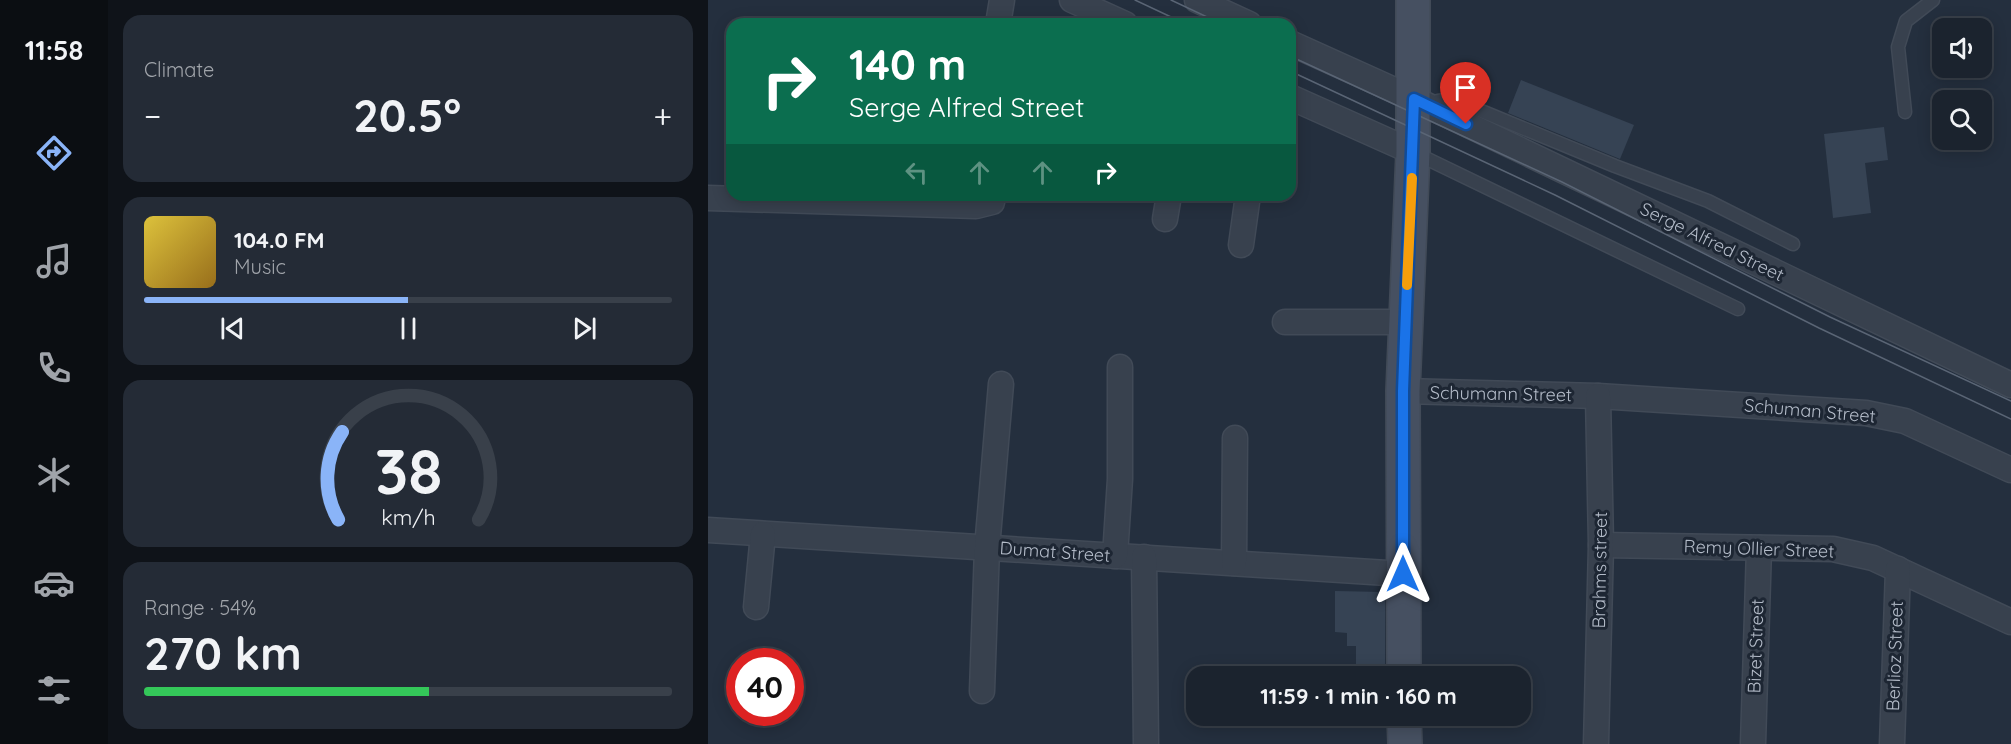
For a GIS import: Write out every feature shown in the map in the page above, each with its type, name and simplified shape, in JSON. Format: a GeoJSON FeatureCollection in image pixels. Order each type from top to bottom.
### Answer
{"type":"FeatureCollection","features":[{"type":"Feature","properties":{"kind":"street"},"geometry":{"type":"LineString","coordinates":[[999,18],[1002,0]]}},
{"type":"Feature","properties":{"kind":"street"},"geometry":{"type":"LineString","coordinates":[[1072,0],[1112,18]]}},
{"type":"Feature","properties":{"kind":"street"},"geometry":{"type":"LineString","coordinates":[[1197,0],[1236,18]]}},
{"type":"Feature","properties":{"kind":"street"},"geometry":{"type":"LineString","coordinates":[[1404,666],[1405,322],[1413,152],[1423,104],[1413,0]]}},
{"type":"Feature","properties":{"kind":"street","name":"Serge Alfred Street"},"geometry":{"type":"LineString","coordinates":[[1296,46],[1423,104],[2011,385]]}},
{"type":"Feature","properties":{"kind":"street"},"geometry":{"type":"LineString","coordinates":[[1296,100],[1413,152]]}},
{"type":"Feature","properties":{"kind":"street"},"geometry":{"type":"LineString","coordinates":[[708,198],[726,199]]}},
{"type":"Feature","properties":{"kind":"street"},"geometry":{"type":"LineString","coordinates":[[808,201],[976,206],[992,201]]}},
{"type":"Feature","properties":{"kind":"street"},"geometry":{"type":"LineString","coordinates":[[1165,219],[1168,201]]}},
{"type":"Feature","properties":{"kind":"street"},"geometry":{"type":"LineString","coordinates":[[1241,245],[1247,201]]}},
{"type":"Feature","properties":{"kind":"street"},"geometry":{"type":"LineString","coordinates":[[1285,322],[1405,322]]}},
{"type":"Feature","properties":{"kind":"street"},"geometry":{"type":"LineString","coordinates":[[1115,555],[1120,479],[1120,367]]}},
{"type":"Feature","properties":{"kind":"street"},"geometry":{"type":"LineString","coordinates":[[982,692],[987,548],[1001,384]]}},
{"type":"Feature","properties":{"kind":"street","name":"Schumann Street"},"geometry":{"type":"LineString","coordinates":[[1403,391],[1598,396]]}},
{"type":"Feature","properties":{"kind":"street","name":"Schuman Street"},"geometry":{"type":"LineString","coordinates":[[1598,396],[1866,413],[1905,422],[2011,470]]}},
{"type":"Feature","properties":{"kind":"street","name":"Brahms street"},"geometry":{"type":"LineString","coordinates":[[1596,744],[1601,544],[1598,396]]}},
{"type":"Feature","properties":{"kind":"street"},"geometry":{"type":"LineString","coordinates":[[1234,563],[1235,438]]}},
{"type":"Feature","properties":{"kind":"street","name":"Dumat Street"},"geometry":{"type":"LineString","coordinates":[[708,530],[1403,574]]}},
{"type":"Feature","properties":{"kind":"street"},"geometry":{"type":"LineString","coordinates":[[756,607],[763,534]]}},
{"type":"Feature","properties":{"kind":"street","name":"Remy Ollier Street"},"geometry":{"type":"LineString","coordinates":[[1601,544],[1833,549],[1873,558],[2011,622]]}},
{"type":"Feature","properties":{"kind":"street","name":"Bizet Street"},"geometry":{"type":"LineString","coordinates":[[1753,744],[1759,548]]}},
{"type":"Feature","properties":{"kind":"street"},"geometry":{"type":"LineString","coordinates":[[1144,557],[1146,744]]}},
{"type":"Feature","properties":{"kind":"street","name":"Berlioz Street"},"geometry":{"type":"LineString","coordinates":[[1892,744],[1898,569]]}},
{"type":"Feature","properties":{"kind":"street"},"geometry":{"type":"LineString","coordinates":[[1404,726],[1405,744]]}},
{"type":"Feature","properties":{"kind":"lane"},"geometry":{"type":"LineString","coordinates":[[1905,112],[1898,47],[1906,21],[1933,0]]}},
{"type":"Feature","properties":{"kind":"lane"},"geometry":{"type":"LineString","coordinates":[[1423,104],[1452,99],[1615,166],[1708,201],[1793,244]]}},
{"type":"Feature","properties":{"kind":"lane"},"geometry":{"type":"LineString","coordinates":[[1413,152],[1738,309]]}},
{"type":"Feature","properties":{"kind":"building"},"geometry":{"type":"Polygon","coordinates":[[[1521,80],[1634,125],[1620,159],[1508,113],[1521,80]]]}},
{"type":"Feature","properties":{"kind":"building"},"geometry":{"type":"Polygon","coordinates":[[[1884,127],[1888,160],[1865,163],[1871,213],[1833,218],[1824,134],[1884,127]]]}},
{"type":"Feature","properties":{"kind":"building"},"geometry":{"type":"Polygon","coordinates":[[[1335,591],[1383,592],[1385,594],[1385,666],[1356,666],[1356,646],[1347,646],[1347,633],[1335,632],[1335,591]]]}},
{"type":"Feature","properties":{"kind":"tram line"},"geometry":{"type":"LineString","coordinates":[[1135,0],[1173,18]]}},
{"type":"Feature","properties":{"kind":"tram line"},"geometry":{"type":"LineString","coordinates":[[1171,0],[1209,18]]}},
{"type":"Feature","properties":{"kind":"tram line"},"geometry":{"type":"LineString","coordinates":[[1296,59],[1562,182],[1830,317],[2011,401]]}},
{"type":"Feature","properties":{"kind":"tram line"},"geometry":{"type":"LineString","coordinates":[[1296,74],[1555,195],[1819,328],[2011,419]]}},
{"type":"Feature","properties":{"kind":"slow traffic"},"geometry":{"type":"LineString","coordinates":[[1407,285],[1412,178]]}},
{"type":"Feature","properties":{"kind":"route"},"geometry":{"type":"LineString","coordinates":[[1403,574],[1403,391],[1414,99],[1466,124]]}}]}
